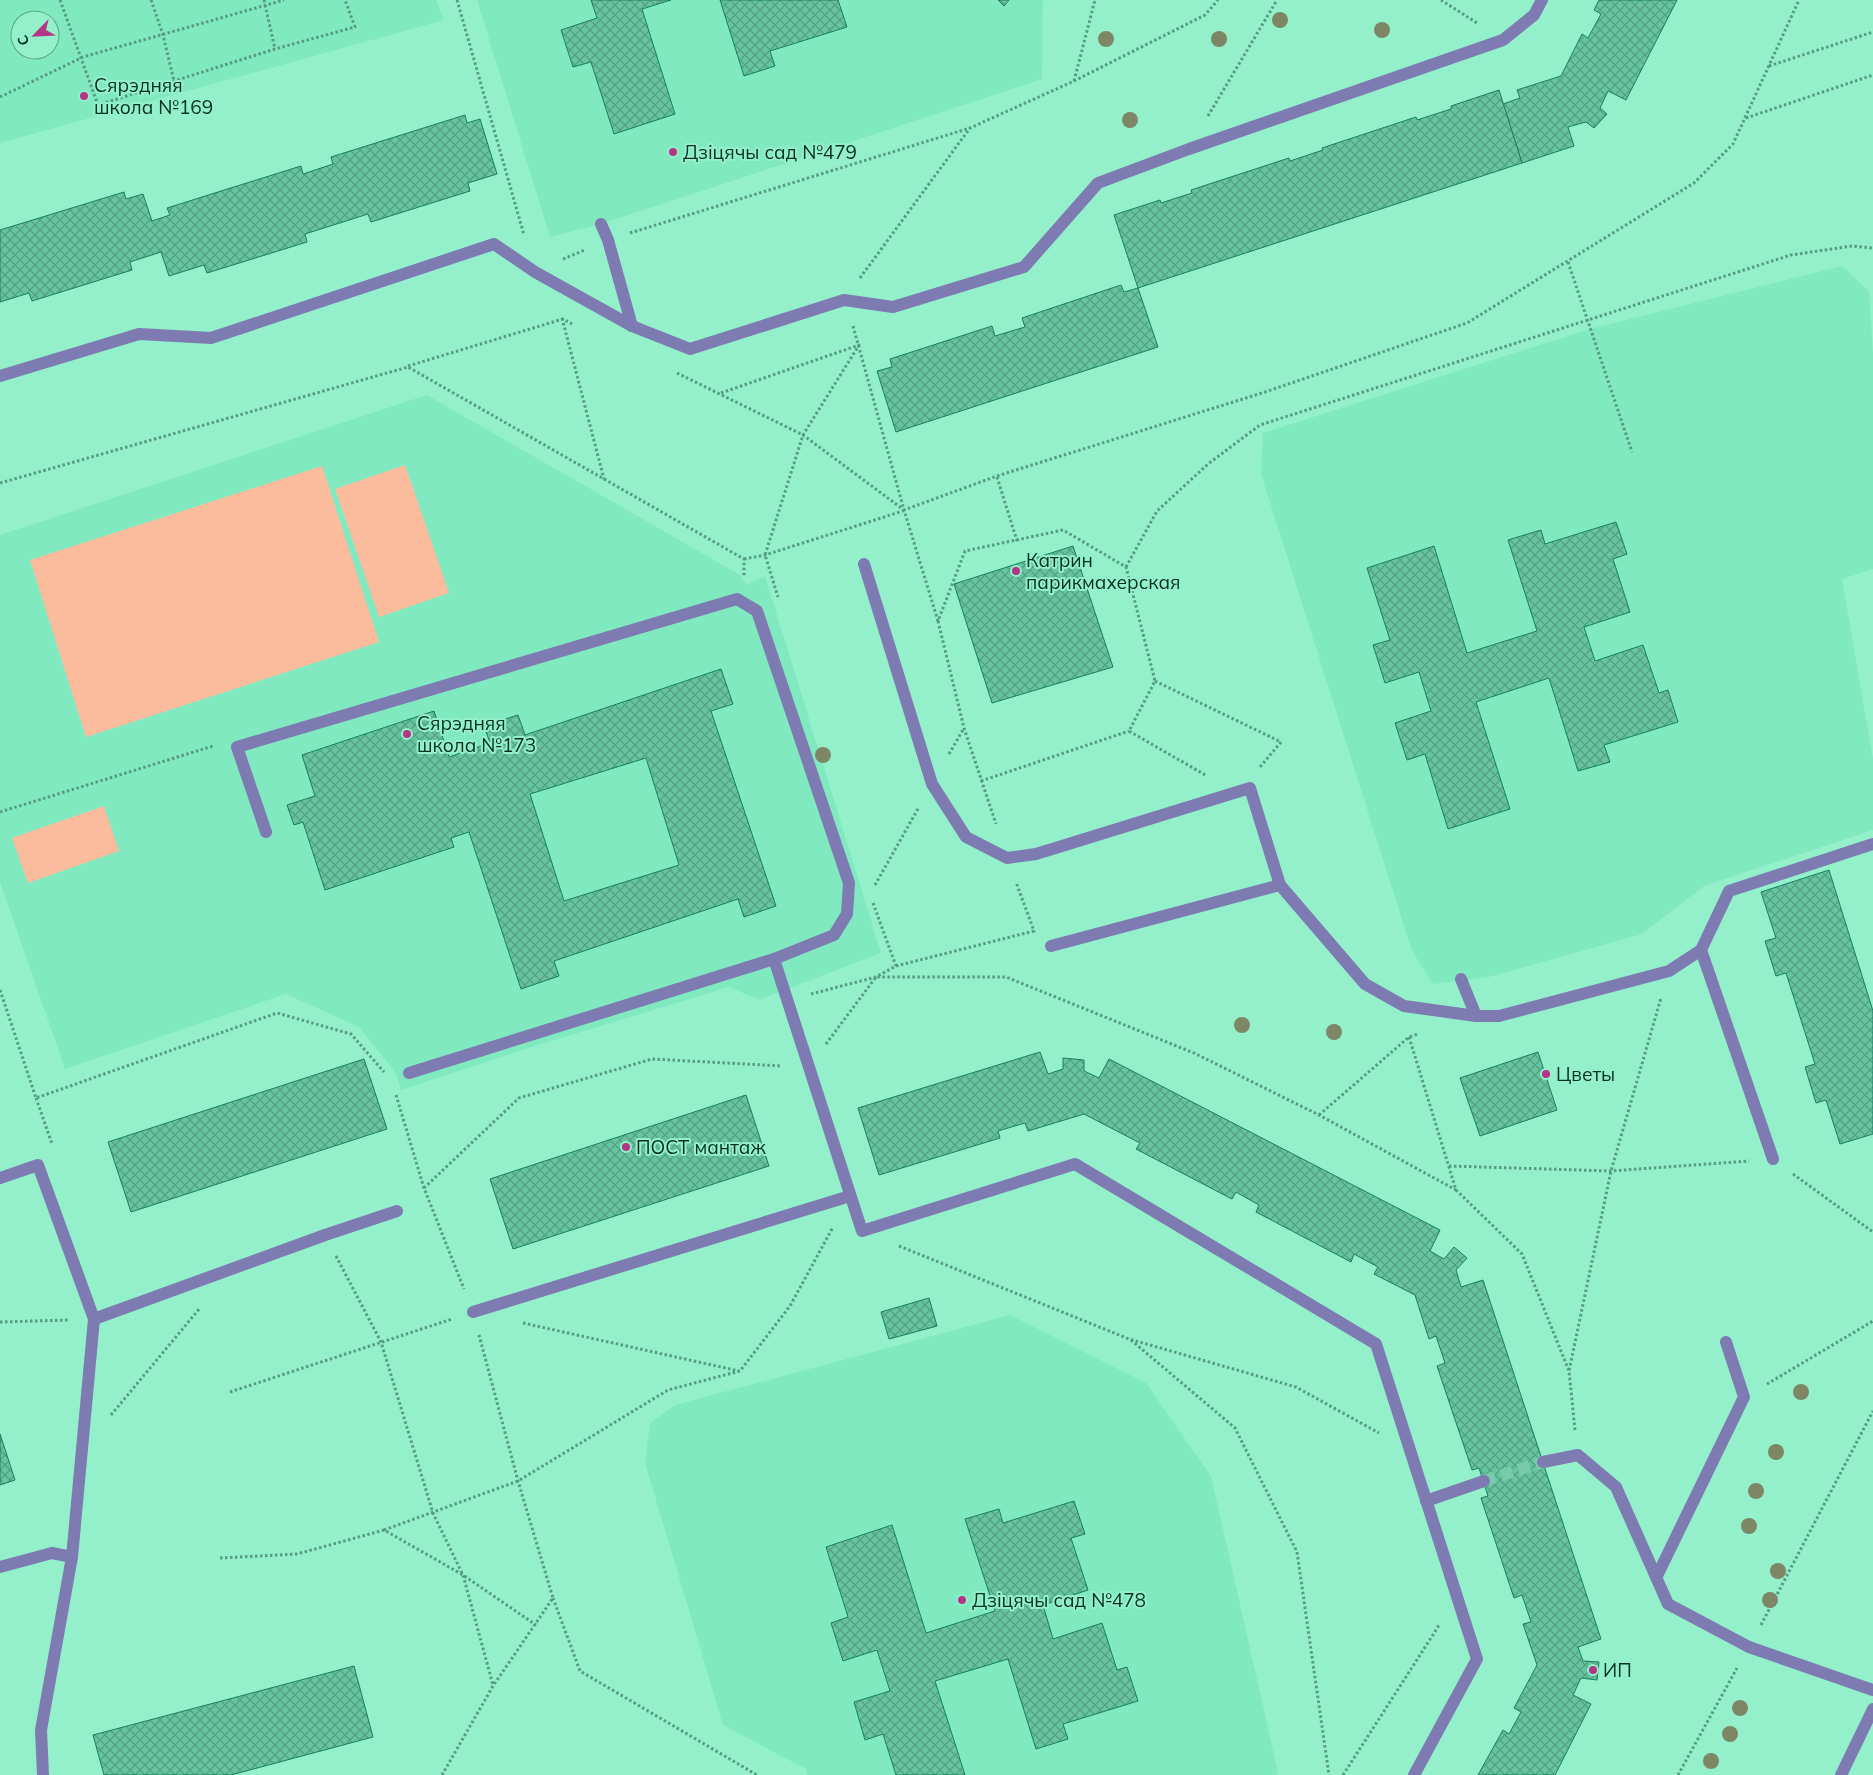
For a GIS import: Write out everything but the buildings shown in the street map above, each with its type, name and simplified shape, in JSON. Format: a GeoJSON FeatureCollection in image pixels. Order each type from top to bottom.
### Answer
{"type":"FeatureCollection","features":[{"type":"Feature","properties":{"kind":"street"},"geometry":{"type":"LineString","coordinates":[[0,376],[139,334],[212,338],[494,244],[535,272],[632,326],[690,349],[844,300],[893,308],[1024,267],[1098,184],[1189,149],[1503,40],[1534,15],[1542,0]]}},
{"type":"Feature","properties":{"kind":"street"},"geometry":{"type":"LineString","coordinates":[[600,224],[608,240],[632,326]]}},
{"type":"Feature","properties":{"kind":"street"},"geometry":{"type":"LineString","coordinates":[[864,564],[932,784],[966,837],[1007,858],[1036,854],[1250,788],[1280,885],[1365,984],[1404,1006],[1476,1016],[1499,1016],[1669,971],[1702,950],[1729,891],[1873,844]]}},
{"type":"Feature","properties":{"kind":"street"},"geometry":{"type":"LineString","coordinates":[[266,832],[237,747],[737,599],[757,611],[849,883],[847,914],[834,936],[774,959],[409,1073]]}},
{"type":"Feature","properties":{"kind":"street"},"geometry":{"type":"LineString","coordinates":[[1051,946],[1280,885]]}},
{"type":"Feature","properties":{"kind":"street"},"geometry":{"type":"LineString","coordinates":[[1702,950],[1773,1159]]}},
{"type":"Feature","properties":{"kind":"street"},"geometry":{"type":"LineString","coordinates":[[774,959],[862,1231],[1075,1164],[1376,1344],[1476,1659],[1414,1775]]}},
{"type":"Feature","properties":{"kind":"street"},"geometry":{"type":"LineString","coordinates":[[1461,979],[1476,1016]]}},
{"type":"Feature","properties":{"kind":"street"},"geometry":{"type":"LineString","coordinates":[[0,1178],[38,1165],[94,1319],[72,1557],[41,1730],[43,1775]]}},
{"type":"Feature","properties":{"kind":"street"},"geometry":{"type":"LineString","coordinates":[[473,1312],[850,1196]]}},
{"type":"Feature","properties":{"kind":"street"},"geometry":{"type":"LineString","coordinates":[[94,1319],[325,1234],[398,1211]]}},
{"type":"Feature","properties":{"kind":"street"},"geometry":{"type":"LineString","coordinates":[[1657,1576],[1744,1397],[1726,1342]]}},
{"type":"Feature","properties":{"kind":"street"},"geometry":{"type":"LineString","coordinates":[[1543,1462],[1578,1455],[1616,1487],[1668,1604],[1749,1647],[1873,1690]]}},
{"type":"Feature","properties":{"kind":"street"},"geometry":{"type":"LineString","coordinates":[[1426,1501],[1484,1482]]}},
{"type":"Feature","properties":{"kind":"street"},"geometry":{"type":"LineString","coordinates":[[0,1567],[52,1553],[72,1557]]}},
{"type":"Feature","properties":{"kind":"street"},"geometry":{"type":"LineString","coordinates":[[1841,1775],[1873,1709]]}},
{"type":"Feature","properties":{"kind":"path"},"geometry":{"type":"LineString","coordinates":[[60,0],[83,57],[98,105],[275,49],[355,27],[345,0]]}},
{"type":"Feature","properties":{"kind":"path"},"geometry":{"type":"LineString","coordinates":[[151,0],[163,35],[174,81]]}},
{"type":"Feature","properties":{"kind":"path"},"geometry":{"type":"LineString","coordinates":[[264,0],[275,49]]}},
{"type":"Feature","properties":{"kind":"path"},"geometry":{"type":"LineString","coordinates":[[0,97],[83,57],[284,0]]}},
{"type":"Feature","properties":{"kind":"path"},"geometry":{"type":"LineString","coordinates":[[457,0],[535,272],[608,240],[970,128],[1074,81],[1205,15],[1218,0]]}},
{"type":"Feature","properties":{"kind":"path"},"geometry":{"type":"LineString","coordinates":[[1074,81],[1094,0]]}},
{"type":"Feature","properties":{"kind":"path"},"geometry":{"type":"LineString","coordinates":[[1189,149],[1276,0]]}},
{"type":"Feature","properties":{"kind":"path"},"geometry":{"type":"LineString","coordinates":[[1442,0],[1503,40]]}},
{"type":"Feature","properties":{"kind":"path"},"geometry":{"type":"LineString","coordinates":[[408,366],[744,559],[765,555],[904,510],[997,476],[1265,392],[1467,323],[1694,182],[1733,144],[1799,0]]}},
{"type":"Feature","properties":{"kind":"path"},"geometry":{"type":"LineString","coordinates":[[1768,66],[1873,32]]}},
{"type":"Feature","properties":{"kind":"path"},"geometry":{"type":"LineString","coordinates":[[1746,118],[1873,75]]}},
{"type":"Feature","properties":{"kind":"path"},"geometry":{"type":"LineString","coordinates":[[788,1001],[876,976],[896,966],[1034,931],[1007,858],[964,728],[938,621],[904,510],[859,345],[844,300],[970,128]]}},
{"type":"Feature","properties":{"kind":"path"},"geometry":{"type":"LineString","coordinates":[[981,781],[1129,731],[1155,681],[1126,567],[1157,511],[1208,464],[1260,424],[1791,255],[1852,246],[1873,248]]}},
{"type":"Feature","properties":{"kind":"path"},"geometry":{"type":"LineString","coordinates":[[1568,262],[1632,452]]}},
{"type":"Feature","properties":{"kind":"path"},"geometry":{"type":"LineString","coordinates":[[558,311],[563,319],[604,480]]}},
{"type":"Feature","properties":{"kind":"path"},"geometry":{"type":"LineString","coordinates":[[0,483],[408,366],[563,319],[580,328]]}},
{"type":"Feature","properties":{"kind":"path"},"geometry":{"type":"LineString","coordinates":[[721,394],[859,345]]}},
{"type":"Feature","properties":{"kind":"path"},"geometry":{"type":"LineString","coordinates":[[765,555],[803,435],[859,345]]}},
{"type":"Feature","properties":{"kind":"path"},"geometry":{"type":"LineString","coordinates":[[668,369],[803,435],[904,510]]}},
{"type":"Feature","properties":{"kind":"path"},"geometry":{"type":"LineString","coordinates":[[997,476],[1017,540]]}},
{"type":"Feature","properties":{"kind":"path"},"geometry":{"type":"LineString","coordinates":[[938,621],[965,551],[1063,530],[1126,567]]}},
{"type":"Feature","properties":{"kind":"path"},"geometry":{"type":"LineString","coordinates":[[744,559],[744,582]]}},
{"type":"Feature","properties":{"kind":"path"},"geometry":{"type":"LineString","coordinates":[[1155,681],[1281,742],[1259,767],[1250,770]]}},
{"type":"Feature","properties":{"kind":"path"},"geometry":{"type":"LineString","coordinates":[[1129,731],[1214,779]]}},
{"type":"Feature","properties":{"kind":"path"},"geometry":{"type":"LineString","coordinates":[[0,812],[219,744]]}},
{"type":"Feature","properties":{"kind":"path"},"geometry":{"type":"LineString","coordinates":[[1259,767],[1262,777]]}},
{"type":"Feature","properties":{"kind":"path"},"geometry":{"type":"LineString","coordinates":[[1569,1371],[1611,1171],[1669,971]]}},
{"type":"Feature","properties":{"kind":"path"},"geometry":{"type":"LineString","coordinates":[[424,1188],[519,1098],[652,1059],[809,1067],[876,976]]}},
{"type":"Feature","properties":{"kind":"path"},"geometry":{"type":"LineString","coordinates":[[876,976],[1006,977],[1194,1054],[1318,1115],[1456,1190],[1522,1254],[1569,1371],[1578,1455]]}},
{"type":"Feature","properties":{"kind":"path"},"geometry":{"type":"LineString","coordinates":[[0,990],[36,1098],[277,1014],[351,1034],[386,1074]]}},
{"type":"Feature","properties":{"kind":"path"},"geometry":{"type":"LineString","coordinates":[[1318,1115],[1409,1037],[1426,1032]]}},
{"type":"Feature","properties":{"kind":"path"},"geometry":{"type":"LineString","coordinates":[[1409,1037],[1456,1190]]}},
{"type":"Feature","properties":{"kind":"path"},"geometry":{"type":"LineString","coordinates":[[394,1090],[424,1188],[473,1312],[518,1481],[553,1598],[580,1672],[757,1775]]}},
{"type":"Feature","properties":{"kind":"path"},"geometry":{"type":"LineString","coordinates":[[1449,1166],[1611,1171],[1773,1159],[1873,1232]]}},
{"type":"Feature","properties":{"kind":"path"},"geometry":{"type":"LineString","coordinates":[[220,1558],[298,1554],[384,1530],[433,1513],[518,1481],[668,1390],[740,1371],[790,1306],[850,1196]]}},
{"type":"Feature","properties":{"kind":"path"},"geometry":{"type":"LineString","coordinates":[[862,1231],[1129,1339],[1296,1387],[1382,1435]]}},
{"type":"Feature","properties":{"kind":"path"},"geometry":{"type":"LineString","coordinates":[[325,1234],[381,1342],[433,1513],[463,1575],[493,1686]]}},
{"type":"Feature","properties":{"kind":"path"},"geometry":{"type":"LineString","coordinates":[[82,1450],[202,1306]]}},
{"type":"Feature","properties":{"kind":"path"},"geometry":{"type":"LineString","coordinates":[[230,1392],[473,1312]]}},
{"type":"Feature","properties":{"kind":"path"},"geometry":{"type":"LineString","coordinates":[[0,1322],[94,1319]]}},
{"type":"Feature","properties":{"kind":"path"},"geometry":{"type":"LineString","coordinates":[[1744,1397],[1873,1321]]}},
{"type":"Feature","properties":{"kind":"path"},"geometry":{"type":"LineString","coordinates":[[521,1322],[740,1371]]}},
{"type":"Feature","properties":{"kind":"path"},"geometry":{"type":"LineString","coordinates":[[1129,1339],[1235,1428],[1297,1552],[1329,1775]]}},
{"type":"Feature","properties":{"kind":"path"},"geometry":{"type":"LineString","coordinates":[[1678,1775],[1749,1647],[1873,1411]]}},
{"type":"Feature","properties":{"kind":"path"},"geometry":{"type":"LineString","coordinates":[[384,1530],[463,1575],[536,1625]]}},
{"type":"Feature","properties":{"kind":"path"},"geometry":{"type":"LineString","coordinates":[[442,1775],[493,1686],[553,1598]]}},
{"type":"Feature","properties":{"kind":"path"},"geometry":{"type":"LineString","coordinates":[[1343,1775],[1438,1627],[1437,1617]]}},
{"type":"Feature","properties":{"kind":"shaded area","name":"Сярэдняя школа №169"},"geometry":{"type":"Polygon","coordinates":[[[0,0],[436,0],[444,20],[0,143],[0,0]]]}},
{"type":"Feature","properties":{"kind":"shaded area","name":"Дзіцячы сад №479"},"geometry":{"type":"Polygon","coordinates":[[[477,0],[1043,0],[1042,79],[601,224],[550,237],[477,0]]]}},
{"type":"Feature","properties":{"kind":"shaded area"},"geometry":{"type":"Polygon","coordinates":[[[1842,266],[1869,291],[1873,353],[1873,569],[1842,579],[1873,759],[1873,830],[1704,886],[1642,934],[1489,977],[1433,984],[1412,951],[1261,474],[1263,433],[1590,329],[1842,266]]]}},
{"type":"Feature","properties":{"kind":"shaded area","name":"Сярэдняя школа №173"},"geometry":{"type":"Polygon","coordinates":[[[427,395],[740,575],[746,585],[765,576],[881,953],[759,1000],[729,987],[525,1049],[401,1090],[396,1073],[359,1027],[286,994],[65,1069],[0,882],[0,535],[427,395]]]}},
{"type":"Feature","properties":{"kind":"shaded area"},"geometry":{"type":"Polygon","coordinates":[[[405,465],[449,593],[379,617],[335,489],[405,465]]]}},
{"type":"Feature","properties":{"kind":"shaded area"},"geometry":{"type":"Polygon","coordinates":[[[322,466],[379,642],[86,737],[30,560],[322,466]]]}},
{"type":"Feature","properties":{"kind":"shaded area"},"geometry":{"type":"Polygon","coordinates":[[[104,806],[119,851],[28,883],[12,838],[104,806]]]}},
{"type":"Feature","properties":{"kind":"shaded area","name":"Дзіцячы сад №478"},"geometry":{"type":"Polygon","coordinates":[[[1010,1315],[1146,1383],[1211,1476],[1278,1772],[1276,1775],[807,1775],[806,1769],[723,1725],[645,1463],[650,1423],[675,1405],[1010,1315]]]}},
{"type":"Feature","properties":{"kind":"tunnel"},"geometry":{"type":"LineString","coordinates":[[1484,1481],[1543,1462]]}},
{"type":"Feature","properties":{"kind":"place","name":"Сярэдняя школа №169"},"geometry":{"type":"Point","coordinates":[84,96]}},
{"type":"Feature","properties":{"kind":"place","name":"Дзіцячы сад №479"},"geometry":{"type":"Point","coordinates":[673,152]}},
{"type":"Feature","properties":{"kind":"place","name":"Катрин парикмахерская"},"geometry":{"type":"Point","coordinates":[1016,571]}},
{"type":"Feature","properties":{"kind":"place","name":"Сярэдняя школа №173"},"geometry":{"type":"Point","coordinates":[407,734]}},
{"type":"Feature","properties":{"kind":"place","name":"Цветы"},"geometry":{"type":"Point","coordinates":[1546,1074]}},
{"type":"Feature","properties":{"kind":"place","name":"ПОСТ мантаж"},"geometry":{"type":"Point","coordinates":[626,1147]}},
{"type":"Feature","properties":{"kind":"place","name":"Дзіцячы сад №478"},"geometry":{"type":"Point","coordinates":[962,1600]}},
{"type":"Feature","properties":{"kind":"place","name":"ИП"},"geometry":{"type":"Point","coordinates":[1593,1670]}}]}
